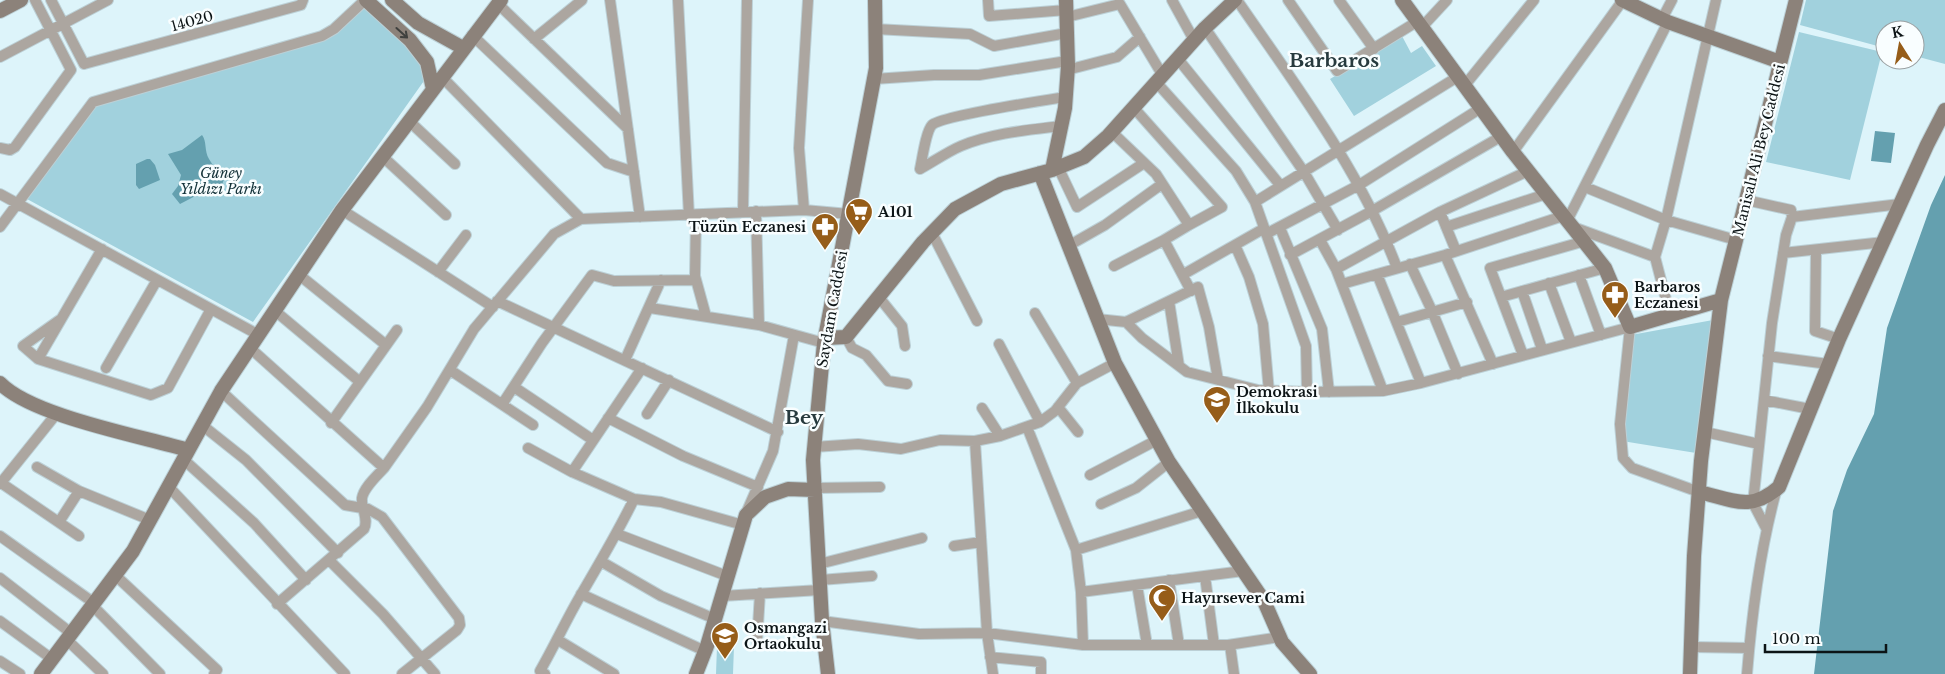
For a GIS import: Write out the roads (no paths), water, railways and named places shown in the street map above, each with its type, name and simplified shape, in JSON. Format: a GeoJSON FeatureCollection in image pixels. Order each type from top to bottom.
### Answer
{"type":"FeatureCollection","features":[{"type":"Feature","properties":{"kind":"main road"},"geometry":{"type":"LineString","coordinates":[[0,11],[21,0]]}},
{"type":"Feature","properties":{"kind":"main road"},"geometry":{"type":"LineString","coordinates":[[365,0],[410,40],[427,62],[432,90]]}},
{"type":"Feature","properties":{"kind":"main road"},"geometry":{"type":"LineString","coordinates":[[392,0],[435,34],[463,48]]}},
{"type":"Feature","properties":{"kind":"main road","name":"Saydam Caddesi"},"geometry":{"type":"LineString","coordinates":[[822,621],[814,447],[825,341],[874,79],[874,0]]}},
{"type":"Feature","properties":{"kind":"main road"},"geometry":{"type":"LineString","coordinates":[[1402,0],[1513,152],[1585,241],[1604,268],[1630,327],[1722,300]]}},
{"type":"Feature","properties":{"kind":"main road"},"geometry":{"type":"LineString","coordinates":[[1622,0],[1665,21],[1780,62]]}},
{"type":"Feature","properties":{"kind":"main road","name":"Manisalı Ali Bey Caddesi"},"geometry":{"type":"LineString","coordinates":[[1690,674],[1699,492],[1722,300],[1796,0]]}},
{"type":"Feature","properties":{"kind":"main road"},"geometry":{"type":"LineString","coordinates":[[825,341],[846,337],[878,296],[954,209],[1001,184],[1050,170],[1084,157],[1112,132],[1194,40],[1232,1]]}},
{"type":"Feature","properties":{"kind":"main road"},"geometry":{"type":"LineString","coordinates":[[46,669],[68,636],[133,551],[185,454],[248,347],[342,210],[472,34],[499,2]]}},
{"type":"Feature","properties":{"kind":"main road"},"geometry":{"type":"LineString","coordinates":[[1066,9],[1067,65],[1065,97],[1061,126],[1050,170],[1068,246],[1115,362],[1169,462],[1264,601],[1280,637],[1304,672]]}},
{"type":"Feature","properties":{"kind":"main road"},"geometry":{"type":"LineString","coordinates":[[1699,492],[1753,503],[1766,498],[1777,488],[1839,339],[1945,110]]}},
{"type":"Feature","properties":{"kind":"main road"},"geometry":{"type":"LineString","coordinates":[[0,383],[6,388],[57,413],[185,454]]}},
{"type":"Feature","properties":{"kind":"main road"},"geometry":{"type":"LineString","coordinates":[[696,674],[715,619],[744,520],[765,497],[788,489],[815,489]]}},
{"type":"Feature","properties":{"kind":"main road"},"geometry":{"type":"LineString","coordinates":[[821,674],[822,621]]}},
{"type":"Feature","properties":{"kind":"main road"},"geometry":{"type":"LineString","coordinates":[[822,621],[828,674]]}},
{"type":"Feature","properties":{"kind":"street"},"geometry":{"type":"LineString","coordinates":[[36,0],[72,70]]}},
{"type":"Feature","properties":{"kind":"street"},"geometry":{"type":"LineString","coordinates":[[51,0],[84,64],[79,70],[72,70]]}},
{"type":"Feature","properties":{"kind":"street"},"geometry":{"type":"LineString","coordinates":[[0,57],[108,0]]}},
{"type":"Feature","properties":{"kind":"street","name":"14020"},"geometry":{"type":"LineString","coordinates":[[84,64],[301,6],[303,0]]}},
{"type":"Feature","properties":{"kind":"street"},"geometry":{"type":"LineString","coordinates":[[0,227],[93,102],[322,36],[334,29],[365,0]]}},
{"type":"Feature","properties":{"kind":"street"},"geometry":{"type":"LineString","coordinates":[[534,39],[582,0]]}},
{"type":"Feature","properties":{"kind":"street"},"geometry":{"type":"LineString","coordinates":[[610,0],[640,217]]}},
{"type":"Feature","properties":{"kind":"street"},"geometry":{"type":"LineString","coordinates":[[678,0],[696,280],[706,316]]}},
{"type":"Feature","properties":{"kind":"street"},"geometry":{"type":"LineString","coordinates":[[743,211],[747,0]]}},
{"type":"Feature","properties":{"kind":"street"},"geometry":{"type":"LineString","coordinates":[[804,210],[799,148],[808,0]]}},
{"type":"Feature","properties":{"kind":"street"},"geometry":{"type":"LineString","coordinates":[[988,0],[989,16],[1120,4],[1140,38],[1160,80],[1236,171],[1255,202],[1306,346],[1307,392]]}},
{"type":"Feature","properties":{"kind":"street"},"geometry":{"type":"LineString","coordinates":[[1172,0],[1194,40]]}},
{"type":"Feature","properties":{"kind":"street"},"geometry":{"type":"LineString","coordinates":[[1288,0],[1337,71],[1420,24],[1447,0]]}},
{"type":"Feature","properties":{"kind":"street"},"geometry":{"type":"LineString","coordinates":[[1339,0],[1374,49]]}},
{"type":"Feature","properties":{"kind":"street"},"geometry":{"type":"LineString","coordinates":[[1255,202],[1339,150],[1462,80],[1534,0]]}},
{"type":"Feature","properties":{"kind":"street"},"geometry":{"type":"LineString","coordinates":[[1513,152],[1622,0]]}},
{"type":"Feature","properties":{"kind":"street"},"geometry":{"type":"LineString","coordinates":[[1568,221],[1665,21],[1672,0]]}},
{"type":"Feature","properties":{"kind":"street"},"geometry":{"type":"LineString","coordinates":[[1670,315],[1655,257],[1666,220],[1706,37],[1716,0]]}},
{"type":"Feature","properties":{"kind":"street"},"geometry":{"type":"LineString","coordinates":[[1232,1],[1339,150],[1359,184],[1388,242],[1398,268]]}},
{"type":"Feature","properties":{"kind":"street"},"geometry":{"type":"LineString","coordinates":[[499,2],[534,39],[628,129]]}},
{"type":"Feature","properties":{"kind":"street"},"geometry":{"type":"LineString","coordinates":[[1205,28],[1304,172],[1338,230]]}},
{"type":"Feature","properties":{"kind":"street"},"geometry":{"type":"LineString","coordinates":[[875,29],[970,34],[994,46],[1067,33]]}},
{"type":"Feature","properties":{"kind":"street"},"geometry":{"type":"LineString","coordinates":[[472,34],[607,163],[634,172]]}},
{"type":"Feature","properties":{"kind":"street"},"geometry":{"type":"LineString","coordinates":[[874,79],[934,75],[979,75],[1067,65],[1117,57],[1140,38]]}},
{"type":"Feature","properties":{"kind":"street"},"geometry":{"type":"LineString","coordinates":[[1178,59],[1280,185]]}},
{"type":"Feature","properties":{"kind":"street"},"geometry":{"type":"LineString","coordinates":[[0,148],[10,150],[15,147],[72,70]]}},
{"type":"Feature","properties":{"kind":"street"},"geometry":{"type":"LineString","coordinates":[[442,76],[581,219]]}},
{"type":"Feature","properties":{"kind":"street"},"geometry":{"type":"LineString","coordinates":[[1061,126],[1021,131],[971,142],[959,146],[920,169],[930,130],[934,123],[957,116],[1065,97]]}},
{"type":"Feature","properties":{"kind":"street"},"geometry":{"type":"LineString","coordinates":[[1114,266],[1222,207],[1134,108]]}},
{"type":"Feature","properties":{"kind":"street"},"geometry":{"type":"LineString","coordinates":[[1184,274],[1235,245],[1265,231],[1280,228],[1359,184],[1481,108]]}},
{"type":"Feature","properties":{"kind":"street"},"geometry":{"type":"LineString","coordinates":[[409,121],[455,164]]}},
{"type":"Feature","properties":{"kind":"street"},"geometry":{"type":"LineString","coordinates":[[1112,132],[1144,163],[1162,184],[1189,225]]}},
{"type":"Feature","properties":{"kind":"street"},"geometry":{"type":"LineString","coordinates":[[1290,254],[1338,230],[1502,136]]}},
{"type":"Feature","properties":{"kind":"street"},"geometry":{"type":"LineString","coordinates":[[382,156],[446,216]]}},
{"type":"Feature","properties":{"kind":"street"},"geometry":{"type":"LineString","coordinates":[[1050,170],[1077,207],[1144,163]]}},
{"type":"Feature","properties":{"kind":"street"},"geometry":{"type":"LineString","coordinates":[[1336,269],[1440,212],[1528,171]]}},
{"type":"Feature","properties":{"kind":"street"},"geometry":{"type":"LineString","coordinates":[[1068,246],[1105,225],[1162,184]]}},
{"type":"Feature","properties":{"kind":"street"},"geometry":{"type":"LineString","coordinates":[[1585,187],[1666,220],[1736,240]]}},
{"type":"Feature","properties":{"kind":"street"},"geometry":{"type":"LineString","coordinates":[[0,194],[257,334]]}},
{"type":"Feature","properties":{"kind":"street"},"geometry":{"type":"LineString","coordinates":[[1446,227],[1546,194]]}},
{"type":"Feature","properties":{"kind":"street"},"geometry":{"type":"LineString","coordinates":[[1746,200],[1791,210],[1792,218],[1783,253],[1768,356],[1753,503],[1766,528]]}},
{"type":"Feature","properties":{"kind":"street"},"geometry":{"type":"LineString","coordinates":[[1792,218],[1900,204]]}},
{"type":"Feature","properties":{"kind":"street"},"geometry":{"type":"LineString","coordinates":[[342,210],[438,272],[495,304],[554,327],[778,432]]}},
{"type":"Feature","properties":{"kind":"street"},"geometry":{"type":"LineString","coordinates":[[277,604],[366,528],[363,494],[384,468],[427,407],[474,329],[554,234],[581,219],[693,216],[743,211],[804,210],[849,214]]}},
{"type":"Feature","properties":{"kind":"street"},"geometry":{"type":"LineString","coordinates":[[756,211],[759,325]]}},
{"type":"Feature","properties":{"kind":"street"},"geometry":{"type":"LineString","coordinates":[[1440,212],[1456,251]]}},
{"type":"Feature","properties":{"kind":"street"},"geometry":{"type":"LineString","coordinates":[[1342,284],[1568,221],[1655,257]]}},
{"type":"Feature","properties":{"kind":"street"},"geometry":{"type":"LineString","coordinates":[[1280,228],[1322,329],[1329,392]]}},
{"type":"Feature","properties":{"kind":"street"},"geometry":{"type":"LineString","coordinates":[[932,233],[977,321]]}},
{"type":"Feature","properties":{"kind":"street"},"geometry":{"type":"LineString","coordinates":[[438,272],[466,235]]}},
{"type":"Feature","properties":{"kind":"street"},"geometry":{"type":"LineString","coordinates":[[1164,240],[1184,274],[1191,291]]}},
{"type":"Feature","properties":{"kind":"street"},"geometry":{"type":"LineString","coordinates":[[1320,240],[1336,269],[1383,391]]}},
{"type":"Feature","properties":{"kind":"street"},"geometry":{"type":"LineString","coordinates":[[1523,355],[1490,268],[1585,241]]}},
{"type":"Feature","properties":{"kind":"street"},"geometry":{"type":"LineString","coordinates":[[1783,253],[1816,251],[1884,242]]}},
{"type":"Feature","properties":{"kind":"street"},"geometry":{"type":"LineString","coordinates":[[1235,245],[1249,277],[1263,324],[1269,392]]}},
{"type":"Feature","properties":{"kind":"street"},"geometry":{"type":"LineString","coordinates":[[38,359],[102,249]]}},
{"type":"Feature","properties":{"kind":"street"},"geometry":{"type":"LineString","coordinates":[[1816,251],[1815,330],[1839,339]]}},
{"type":"Feature","properties":{"kind":"street"},"geometry":{"type":"LineString","coordinates":[[1445,255],[1468,302],[1493,364]]}},
{"type":"Feature","properties":{"kind":"street"},"geometry":{"type":"LineString","coordinates":[[1410,264],[1458,374]]}},
{"type":"Feature","properties":{"kind":"street"},"geometry":{"type":"LineString","coordinates":[[1501,297],[1604,268]]}},
{"type":"Feature","properties":{"kind":"street"},"geometry":{"type":"LineString","coordinates":[[298,274],[386,345]]}},
{"type":"Feature","properties":{"kind":"street"},"geometry":{"type":"LineString","coordinates":[[1378,274],[1421,383]]}},
{"type":"Feature","properties":{"kind":"street"},"geometry":{"type":"LineString","coordinates":[[503,403],[554,327],[592,275],[614,281],[696,280]]}},
{"type":"Feature","properties":{"kind":"street"},"geometry":{"type":"LineString","coordinates":[[1579,275],[1601,335]]}},
{"type":"Feature","properties":{"kind":"street"},"geometry":{"type":"LineString","coordinates":[[82,373],[106,368],[157,280]]}},
{"type":"Feature","properties":{"kind":"street"},"geometry":{"type":"LineString","coordinates":[[625,360],[661,280]]}},
{"type":"Feature","properties":{"kind":"street"},"geometry":{"type":"LineString","coordinates":[[1549,283],[1571,342]]}},
{"type":"Feature","properties":{"kind":"street"},"geometry":{"type":"LineString","coordinates":[[1097,319],[1126,322],[1198,287],[1209,327],[1218,380]]}},
{"type":"Feature","properties":{"kind":"street"},"geometry":{"type":"LineString","coordinates":[[1522,291],[1542,349]]}},
{"type":"Feature","properties":{"kind":"street"},"geometry":{"type":"LineString","coordinates":[[878,296],[902,326],[905,346]]}},
{"type":"Feature","properties":{"kind":"street"},"geometry":{"type":"LineString","coordinates":[[1169,301],[1179,366]]}},
{"type":"Feature","properties":{"kind":"street"},"geometry":{"type":"LineString","coordinates":[[1396,322],[1468,302]]}},
{"type":"Feature","properties":{"kind":"street"},"geometry":{"type":"LineString","coordinates":[[650,308],[759,325],[825,341]]}},
{"type":"Feature","properties":{"kind":"street"},"geometry":{"type":"LineString","coordinates":[[61,319],[23,346],[38,359],[151,395],[168,388],[211,309]]}},
{"type":"Feature","properties":{"kind":"street"},"geometry":{"type":"LineString","coordinates":[[274,310],[360,382]]}},
{"type":"Feature","properties":{"kind":"street"},"geometry":{"type":"LineString","coordinates":[[1035,313],[1077,383]]}},
{"type":"Feature","properties":{"kind":"street"},"geometry":{"type":"LineString","coordinates":[[1126,322],[1142,338],[1187,372],[1269,392],[1383,391],[1458,374],[1542,349],[1630,327],[1620,424],[1623,458],[1632,468],[1699,492]]}},
{"type":"Feature","properties":{"kind":"street"},"geometry":{"type":"LineString","coordinates":[[331,423],[397,330]]}},
{"type":"Feature","properties":{"kind":"street"},"geometry":{"type":"LineString","coordinates":[[528,448],[572,472],[634,499],[661,502],[744,520],[773,451],[778,432],[794,335]]}},
{"type":"Feature","properties":{"kind":"street"},"geometry":{"type":"LineString","coordinates":[[846,337],[852,348],[866,355],[888,382],[906,384]]}},
{"type":"Feature","properties":{"kind":"street"},"geometry":{"type":"LineString","coordinates":[[999,344],[1040,422]]}},
{"type":"Feature","properties":{"kind":"street"},"geometry":{"type":"LineString","coordinates":[[248,347],[331,423],[384,468]]}},
{"type":"Feature","properties":{"kind":"street"},"geometry":{"type":"LineString","coordinates":[[1768,356],[1828,364]]}},
{"type":"Feature","properties":{"kind":"street"},"geometry":{"type":"LineString","coordinates":[[814,447],[858,444],[901,449],[940,440],[975,441],[1000,436],[1040,422],[1058,407],[1077,383],[1115,362]]}},
{"type":"Feature","properties":{"kind":"street"},"geometry":{"type":"LineString","coordinates":[[106,368],[113,383]]}},
{"type":"Feature","properties":{"kind":"street"},"geometry":{"type":"LineString","coordinates":[[572,472],[642,368]]}},
{"type":"Feature","properties":{"kind":"street"},"geometry":{"type":"LineString","coordinates":[[450,370],[503,403],[533,425]]}},
{"type":"Feature","properties":{"kind":"street"},"geometry":{"type":"LineString","coordinates":[[647,414],[669,380]]}},
{"type":"Feature","properties":{"kind":"street"},"geometry":{"type":"LineString","coordinates":[[514,387],[593,440]]}},
{"type":"Feature","properties":{"kind":"street"},"geometry":{"type":"LineString","coordinates":[[221,391],[344,504],[363,508],[386,520],[459,618],[460,625],[456,630],[402,674]]}},
{"type":"Feature","properties":{"kind":"street"},"geometry":{"type":"LineString","coordinates":[[1764,400],[1810,408]]}},
{"type":"Feature","properties":{"kind":"street"},"geometry":{"type":"LineString","coordinates":[[1058,407],[1078,432]]}},
{"type":"Feature","properties":{"kind":"street"},"geometry":{"type":"LineString","coordinates":[[982,408],[1000,436]]}},
{"type":"Feature","properties":{"kind":"street"},"geometry":{"type":"LineString","coordinates":[[57,413],[0,483],[79,536]]}},
{"type":"Feature","properties":{"kind":"street"},"geometry":{"type":"LineString","coordinates":[[608,418],[683,456],[758,486]]}},
{"type":"Feature","properties":{"kind":"street"},"geometry":{"type":"LineString","coordinates":[[202,425],[246,460],[338,553]]}},
{"type":"Feature","properties":{"kind":"street"},"geometry":{"type":"LineString","coordinates":[[1027,428],[1076,550],[1084,645]]}},
{"type":"Feature","properties":{"kind":"street"},"geometry":{"type":"LineString","coordinates":[[1705,432],[1759,444]]}},
{"type":"Feature","properties":{"kind":"street"},"geometry":{"type":"LineString","coordinates":[[1090,475],[1157,440]]}},
{"type":"Feature","properties":{"kind":"street"},"geometry":{"type":"LineString","coordinates":[[975,441],[987,633],[993,674]]}},
{"type":"Feature","properties":{"kind":"street"},"geometry":{"type":"LineString","coordinates":[[185,454],[254,523],[306,580]]}},
{"type":"Feature","properties":{"kind":"street"},"geometry":{"type":"LineString","coordinates":[[1101,504],[1136,488],[1169,462]]}},
{"type":"Feature","properties":{"kind":"street"},"geometry":{"type":"LineString","coordinates":[[38,467],[79,491],[150,520]]}},
{"type":"Feature","properties":{"kind":"street"},"geometry":{"type":"LineString","coordinates":[[168,486],[277,604],[345,674]]}},
{"type":"Feature","properties":{"kind":"street"},"geometry":{"type":"LineString","coordinates":[[815,489],[880,488]]}},
{"type":"Feature","properties":{"kind":"street"},"geometry":{"type":"LineString","coordinates":[[1748,674],[1752,610],[1766,528],[1777,488]]}},
{"type":"Feature","properties":{"kind":"street"},"geometry":{"type":"LineString","coordinates":[[59,522],[79,491]]}},
{"type":"Feature","properties":{"kind":"street"},"geometry":{"type":"LineString","coordinates":[[545,674],[540,670],[558,640],[581,594],[602,562],[634,499]]}},
{"type":"Feature","properties":{"kind":"street"},"geometry":{"type":"LineString","coordinates":[[1076,550],[1202,511]]}},
{"type":"Feature","properties":{"kind":"street"},"geometry":{"type":"LineString","coordinates":[[617,534],[727,576]]}},
{"type":"Feature","properties":{"kind":"street"},"geometry":{"type":"LineString","coordinates":[[0,536],[93,604],[160,674]]}},
{"type":"Feature","properties":{"kind":"street"},"geometry":{"type":"LineString","coordinates":[[819,564],[922,538]]}},
{"type":"Feature","properties":{"kind":"street"},"geometry":{"type":"LineString","coordinates":[[954,546],[981,542]]}},
{"type":"Feature","properties":{"kind":"street"},"geometry":{"type":"LineString","coordinates":[[329,560],[383,614],[420,659],[435,674]]}},
{"type":"Feature","properties":{"kind":"street"},"geometry":{"type":"LineString","coordinates":[[602,562],[661,596],[715,619]]}},
{"type":"Feature","properties":{"kind":"street"},"geometry":{"type":"LineString","coordinates":[[1081,592],[1243,571]]}},
{"type":"Feature","properties":{"kind":"street"},"geometry":{"type":"LineString","coordinates":[[115,575],[217,670],[214,674]]}},
{"type":"Feature","properties":{"kind":"street"},"geometry":{"type":"LineString","coordinates":[[722,596],[820,585],[872,576]]}},
{"type":"Feature","properties":{"kind":"street"},"geometry":{"type":"LineString","coordinates":[[1204,576],[1214,645]]}},
{"type":"Feature","properties":{"kind":"street"},"geometry":{"type":"LineString","coordinates":[[0,578],[68,636],[103,674]]}},
{"type":"Feature","properties":{"kind":"street"},"geometry":{"type":"LineString","coordinates":[[1170,580],[1179,645]]}},
{"type":"Feature","properties":{"kind":"street"},"geometry":{"type":"LineString","coordinates":[[1137,585],[1147,645]]}},
{"type":"Feature","properties":{"kind":"street"},"geometry":{"type":"LineString","coordinates":[[757,642],[760,593]]}},
{"type":"Feature","properties":{"kind":"street"},"geometry":{"type":"LineString","coordinates":[[581,594],[705,651]]}},
{"type":"Feature","properties":{"kind":"street"},"geometry":{"type":"LineString","coordinates":[[0,621],[46,669]]}},
{"type":"Feature","properties":{"kind":"street"},"geometry":{"type":"LineString","coordinates":[[822,621],[919,634],[987,633],[1084,645],[1230,645],[1280,637]]}},
{"type":"Feature","properties":{"kind":"street"},"geometry":{"type":"LineString","coordinates":[[558,640],[614,674]]}},
{"type":"Feature","properties":{"kind":"street"},"geometry":{"type":"LineString","coordinates":[[1230,645],[1234,674]]}},
{"type":"Feature","properties":{"kind":"street"},"geometry":{"type":"LineString","coordinates":[[1691,646],[1749,648]]}},
{"type":"Feature","properties":{"kind":"street"},"geometry":{"type":"LineString","coordinates":[[990,657],[1041,662],[1041,674]]}},
{"type":"Feature","properties":{"kind":"street"},"geometry":{"type":"LineString","coordinates":[[0,660],[20,674]]}},
{"type":"Feature","properties":{"kind":"place","name":"A101"},"geometry":{"type":"Point","coordinates":[859,236]}},
{"type":"Feature","properties":{"kind":"place","name":"Tüzün Eczanesi"},"geometry":{"type":"Point","coordinates":[825,251]}},
{"type":"Feature","properties":{"kind":"place","name":"Barbaros Eczanesi"},"geometry":{"type":"Point","coordinates":[1615,319]}},
{"type":"Feature","properties":{"kind":"place","name":"Demokrasi İlkokulu"},"geometry":{"type":"Point","coordinates":[1217,424]}},
{"type":"Feature","properties":{"kind":"place","name":"Hayırsever Cami"},"geometry":{"type":"Point","coordinates":[1162,622]}},
{"type":"Feature","properties":{"kind":"place","name":"Osmangazi Ortaokulu"},"geometry":{"type":"Point","coordinates":[725,660]}},
{"type":"Feature","properties":{"kind":"district","name":"Barbaros"},"geometry":{"type":"Point","coordinates":[1334,60]}},
{"type":"Feature","properties":{"kind":"district","name":"Bey"},"geometry":{"type":"Point","coordinates":[804,417]}},
{"type":"Feature","properties":{"kind":"park label","name":"Güney Yıldızı Parkı"},"geometry":{"type":"Point","coordinates":[221,182]}}]}
